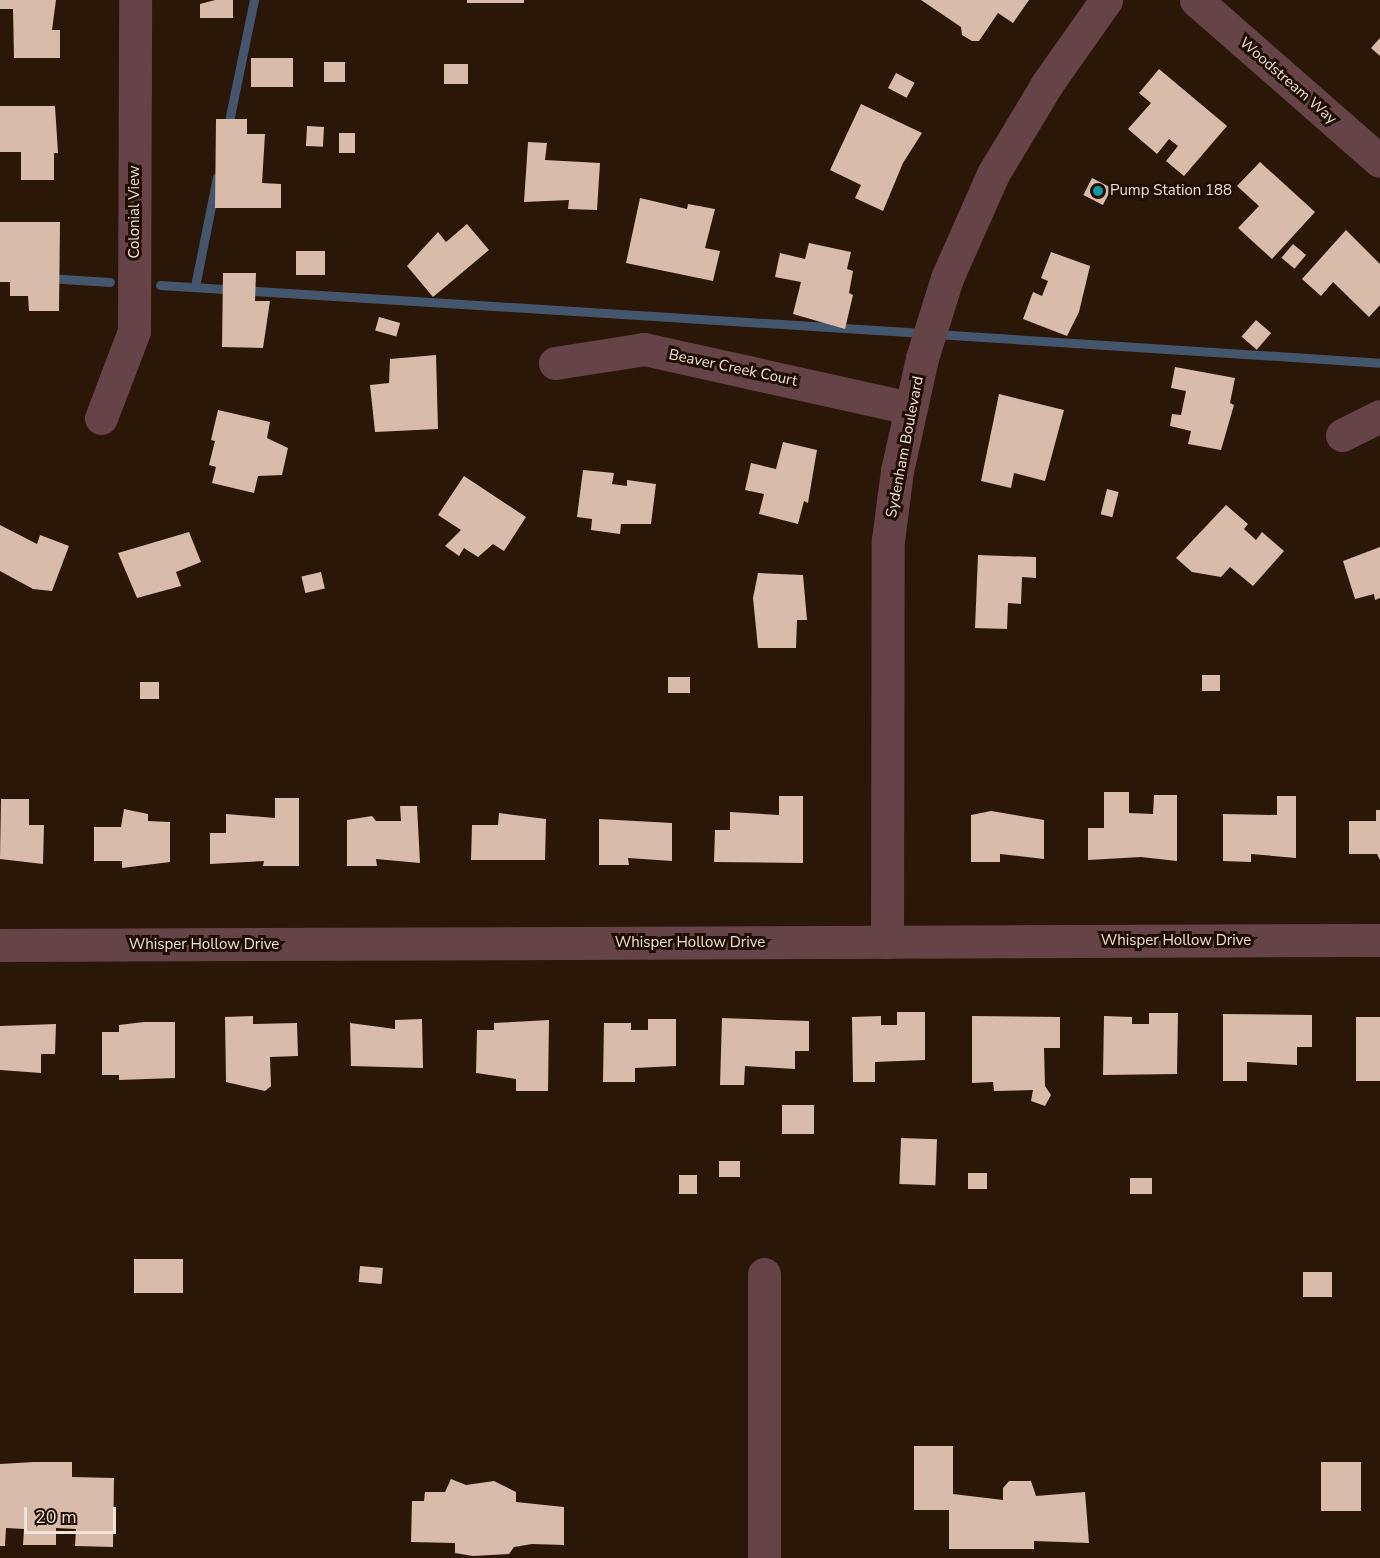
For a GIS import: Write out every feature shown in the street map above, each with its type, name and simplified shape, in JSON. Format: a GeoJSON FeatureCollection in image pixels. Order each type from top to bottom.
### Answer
{"type":"FeatureCollection","features":[{"type":"Feature","properties":{"kind":"street","name":"Colonial View"},"geometry":{"type":"LineString","coordinates":[[101,418],[134,331],[135,0]]}},
{"type":"Feature","properties":{"kind":"street","name":"Sydenham Boulevard"},"geometry":{"type":"LineString","coordinates":[[887,942],[888,540],[910,408],[947,278],[993,174],[1047,84],[1106,0]]}},
{"type":"Feature","properties":{"kind":"street","name":"Woodstream Way"},"geometry":{"type":"LineString","coordinates":[[1196,0],[1380,161]]}},
{"type":"Feature","properties":{"kind":"street","name":"Beaver Creek Court"},"geometry":{"type":"LineString","coordinates":[[555,363],[644,349],[910,408]]}},
{"type":"Feature","properties":{"kind":"street"},"geometry":{"type":"LineString","coordinates":[[1342,435],[1380,416]]}},
{"type":"Feature","properties":{"kind":"street","name":"Whisper Hollow Drive"},"geometry":{"type":"LineString","coordinates":[[0,945],[1380,940]]}},
{"type":"Feature","properties":{"kind":"street"},"geometry":{"type":"LineString","coordinates":[[764,1274],[764,1558]]}},
{"type":"Feature","properties":{"kind":"building"},"geometry":{"type":"Polygon","coordinates":[[[0,0],[56,0],[52,30],[60,30],[60,58],[14,58],[13,9],[0,9],[0,0]]]}},
{"type":"Feature","properties":{"kind":"building"},"geometry":{"type":"Polygon","coordinates":[[[215,0],[233,0],[233,18],[200,18],[200,4],[215,0]]]}},
{"type":"Feature","properties":{"kind":"building"},"geometry":{"type":"Polygon","coordinates":[[[467,0],[524,0],[524,3],[467,3],[467,0]]]}},
{"type":"Feature","properties":{"kind":"building"},"geometry":{"type":"Polygon","coordinates":[[[921,0],[1029,0],[1013,23],[998,13],[979,41],[972,41],[962,35],[961,27],[921,0]]]}},
{"type":"Feature","properties":{"kind":"building"},"geometry":{"type":"Polygon","coordinates":[[[1380,38],[1380,56],[1371,48],[1380,38]]]}},
{"type":"Feature","properties":{"kind":"building"},"geometry":{"type":"Polygon","coordinates":[[[251,58],[293,58],[293,87],[251,87],[251,58]]]}},
{"type":"Feature","properties":{"kind":"building"},"geometry":{"type":"Polygon","coordinates":[[[324,62],[345,62],[345,82],[324,82],[324,62]]]}},
{"type":"Feature","properties":{"kind":"building"},"geometry":{"type":"Polygon","coordinates":[[[444,64],[468,64],[468,84],[444,84],[444,64]]]}},
{"type":"Feature","properties":{"kind":"building"},"geometry":{"type":"Polygon","coordinates":[[[1159,69],[1227,126],[1184,176],[1166,161],[1178,146],[1169,139],[1157,154],[1128,129],[1151,103],[1139,93],[1159,69]]]}},
{"type":"Feature","properties":{"kind":"building"},"geometry":{"type":"Polygon","coordinates":[[[896,73],[915,83],[907,98],[888,88],[896,73]]]}},
{"type":"Feature","properties":{"kind":"building"},"geometry":{"type":"Polygon","coordinates":[[[861,104],[922,133],[903,163],[883,211],[855,198],[861,185],[830,170],[861,104]]]}},
{"type":"Feature","properties":{"kind":"building"},"geometry":{"type":"Polygon","coordinates":[[[0,106],[55,106],[58,153],[54,153],[54,180],[21,180],[21,152],[0,152],[0,106]]]}},
{"type":"Feature","properties":{"kind":"building"},"geometry":{"type":"Polygon","coordinates":[[[216,119],[247,119],[247,134],[265,134],[262,183],[281,184],[281,208],[215,208],[216,119]]]}},
{"type":"Feature","properties":{"kind":"building"},"geometry":{"type":"Polygon","coordinates":[[[307,126],[324,127],[323,147],[306,146],[307,126]]]}},
{"type":"Feature","properties":{"kind":"building"},"geometry":{"type":"Polygon","coordinates":[[[339,133],[355,133],[355,153],[339,153],[339,133]]]}},
{"type":"Feature","properties":{"kind":"building"},"geometry":{"type":"Polygon","coordinates":[[[528,142],[547,143],[545,160],[600,163],[597,210],[568,209],[569,200],[524,202],[528,142]]]}},
{"type":"Feature","properties":{"kind":"building"},"geometry":{"type":"Polygon","coordinates":[[[1260,162],[1315,212],[1272,259],[1238,228],[1259,206],[1237,186],[1260,162]]]}},
{"type":"Feature","properties":{"kind":"building","name":"Pump Station 188"},"geometry":{"type":"Polygon","coordinates":[[[1092,178],[1112,188],[1103,205],[1083,195],[1092,178]]]}},
{"type":"Feature","properties":{"kind":"building"},"geometry":{"type":"Polygon","coordinates":[[[640,198],[687,209],[688,204],[715,209],[705,248],[720,251],[713,281],[626,263],[640,198]]]}},
{"type":"Feature","properties":{"kind":"building"},"geometry":{"type":"Polygon","coordinates":[[[0,222],[60,222],[59,311],[29,311],[28,296],[10,296],[10,282],[0,282],[0,222]]]}},
{"type":"Feature","properties":{"kind":"building"},"geometry":{"type":"Polygon","coordinates":[[[467,224],[489,250],[433,297],[407,266],[438,232],[446,242],[467,224]]]}},
{"type":"Feature","properties":{"kind":"building"},"geometry":{"type":"Polygon","coordinates":[[[1346,230],[1380,264],[1380,305],[1369,317],[1333,282],[1321,296],[1302,279],[1346,230]]]}},
{"type":"Feature","properties":{"kind":"building"},"geometry":{"type":"Polygon","coordinates":[[[809,243],[851,252],[847,269],[853,271],[849,293],[853,295],[845,329],[793,314],[801,282],[775,277],[780,253],[805,259],[809,243]]]}},
{"type":"Feature","properties":{"kind":"building"},"geometry":{"type":"Polygon","coordinates":[[[1293,244],[1306,255],[1294,269],[1281,258],[1293,244]]]}},
{"type":"Feature","properties":{"kind":"building"},"geometry":{"type":"Polygon","coordinates":[[[296,251],[325,251],[325,275],[296,275],[296,251]]]}},
{"type":"Feature","properties":{"kind":"building"},"geometry":{"type":"Polygon","coordinates":[[[1051,252],[1090,266],[1079,312],[1067,336],[1023,319],[1033,292],[1042,296],[1048,281],[1041,278],[1051,252]]]}},
{"type":"Feature","properties":{"kind":"building"},"geometry":{"type":"Polygon","coordinates":[[[223,273],[256,273],[255,301],[270,301],[263,348],[222,347],[223,273]]]}},
{"type":"Feature","properties":{"kind":"building"},"geometry":{"type":"Polygon","coordinates":[[[379,317],[400,323],[396,337],[375,330],[379,317]]]}},
{"type":"Feature","properties":{"kind":"building"},"geometry":{"type":"Polygon","coordinates":[[[1256,320],[1271,333],[1257,350],[1242,337],[1256,320]]]}},
{"type":"Feature","properties":{"kind":"building"},"geometry":{"type":"Polygon","coordinates":[[[436,355],[438,429],[375,432],[370,385],[389,383],[390,359],[436,355]]]}},
{"type":"Feature","properties":{"kind":"building"},"geometry":{"type":"Polygon","coordinates":[[[1175,367],[1235,378],[1230,403],[1234,405],[1221,450],[1188,444],[1191,431],[1170,426],[1172,414],[1181,415],[1186,391],[1171,388],[1175,367]]]}},
{"type":"Feature","properties":{"kind":"building"},"geometry":{"type":"Polygon","coordinates":[[[999,394],[1064,410],[1045,481],[1014,473],[1011,488],[981,481],[999,394]]]}},
{"type":"Feature","properties":{"kind":"building"},"geometry":{"type":"Polygon","coordinates":[[[218,410],[270,422],[267,438],[288,448],[282,475],[258,476],[254,493],[212,483],[216,467],[209,465],[215,441],[211,440],[218,410]]]}},
{"type":"Feature","properties":{"kind":"building"},"geometry":{"type":"Polygon","coordinates":[[[783,442],[817,450],[808,503],[804,501],[798,524],[759,514],[764,494],[745,490],[751,463],[776,469],[783,442]]]}},
{"type":"Feature","properties":{"kind":"building"},"geometry":{"type":"Polygon","coordinates":[[[583,470],[614,473],[612,484],[627,486],[627,480],[656,484],[651,524],[621,524],[620,534],[591,530],[592,519],[577,517],[583,470]]]}},
{"type":"Feature","properties":{"kind":"building"},"geometry":{"type":"Polygon","coordinates":[[[464,476],[526,517],[504,551],[493,544],[478,557],[464,548],[459,556],[445,546],[461,530],[438,515],[464,476]]]}},
{"type":"Feature","properties":{"kind":"building"},"geometry":{"type":"Polygon","coordinates":[[[1107,489],[1119,492],[1112,517],[1101,514],[1107,489]]]}},
{"type":"Feature","properties":{"kind":"building"},"geometry":{"type":"Polygon","coordinates":[[[1226,505],[1248,524],[1244,529],[1256,540],[1262,532],[1284,551],[1253,586],[1230,567],[1221,577],[1192,572],[1176,558],[1226,505]]]}},
{"type":"Feature","properties":{"kind":"building"},"geometry":{"type":"Polygon","coordinates":[[[0,525],[37,544],[40,535],[69,546],[52,591],[33,589],[0,571],[0,525]]]}},
{"type":"Feature","properties":{"kind":"building"},"geometry":{"type":"Polygon","coordinates":[[[189,532],[201,562],[176,572],[181,586],[137,598],[118,553],[189,532]]]}},
{"type":"Feature","properties":{"kind":"building"},"geometry":{"type":"Polygon","coordinates":[[[1380,547],[1380,598],[1375,600],[1374,594],[1355,599],[1343,561],[1380,547]]]}},
{"type":"Feature","properties":{"kind":"building"},"geometry":{"type":"Polygon","coordinates":[[[978,555],[1036,557],[1036,578],[1022,577],[1021,604],[1008,603],[1007,629],[975,628],[978,555]]]}},
{"type":"Feature","properties":{"kind":"building"},"geometry":{"type":"Polygon","coordinates":[[[321,572],[325,589],[305,593],[302,576],[321,572]]]}},
{"type":"Feature","properties":{"kind":"building"},"geometry":{"type":"Polygon","coordinates":[[[758,573],[803,575],[807,620],[797,620],[796,648],[758,648],[753,598],[758,573]]]}},
{"type":"Feature","properties":{"kind":"building"},"geometry":{"type":"Polygon","coordinates":[[[1202,675],[1220,675],[1220,691],[1202,691],[1202,675]]]}},
{"type":"Feature","properties":{"kind":"building"},"geometry":{"type":"Polygon","coordinates":[[[668,677],[690,677],[690,693],[668,693],[668,677]]]}},
{"type":"Feature","properties":{"kind":"building"},"geometry":{"type":"Polygon","coordinates":[[[140,682],[159,682],[159,699],[140,699],[140,682]]]}},
{"type":"Feature","properties":{"kind":"building"},"geometry":{"type":"Polygon","coordinates":[[[1104,792],[1129,792],[1129,813],[1153,814],[1154,795],[1177,795],[1177,861],[1141,857],[1088,860],[1088,828],[1104,828],[1104,792]]]}},
{"type":"Feature","properties":{"kind":"building"},"geometry":{"type":"Polygon","coordinates":[[[779,796],[803,796],[803,863],[714,862],[715,830],[730,830],[730,812],[779,815],[779,796]]]}},
{"type":"Feature","properties":{"kind":"building"},"geometry":{"type":"Polygon","coordinates":[[[1277,796],[1296,796],[1296,858],[1251,854],[1251,862],[1223,861],[1223,814],[1277,815],[1277,796]]]}},
{"type":"Feature","properties":{"kind":"building"},"geometry":{"type":"Polygon","coordinates":[[[275,798],[299,798],[299,866],[263,866],[264,861],[210,864],[210,833],[226,833],[226,814],[275,818],[275,798]]]}},
{"type":"Feature","properties":{"kind":"building"},"geometry":{"type":"Polygon","coordinates":[[[1,799],[29,799],[29,825],[44,825],[43,864],[0,859],[1,799]]]}},
{"type":"Feature","properties":{"kind":"building"},"geometry":{"type":"Polygon","coordinates":[[[400,806],[417,806],[420,863],[376,859],[377,866],[347,866],[347,820],[372,816],[376,821],[401,821],[400,806]]]}},
{"type":"Feature","properties":{"kind":"building"},"geometry":{"type":"Polygon","coordinates":[[[124,809],[148,814],[148,821],[170,822],[170,862],[122,868],[122,861],[94,861],[94,827],[121,827],[124,809]]]}},
{"type":"Feature","properties":{"kind":"building"},"geometry":{"type":"Polygon","coordinates":[[[1376,810],[1380,810],[1380,860],[1377,854],[1349,854],[1349,821],[1376,821],[1376,810]]]}},
{"type":"Feature","properties":{"kind":"building"},"geometry":{"type":"Polygon","coordinates":[[[991,811],[1044,820],[1044,859],[1000,854],[1000,862],[971,862],[971,815],[991,811]]]}},
{"type":"Feature","properties":{"kind":"building"},"geometry":{"type":"Polygon","coordinates":[[[499,813],[546,819],[545,860],[471,860],[472,825],[498,825],[499,813]]]}},
{"type":"Feature","properties":{"kind":"building"},"geometry":{"type":"Polygon","coordinates":[[[599,819],[672,823],[672,861],[628,858],[629,865],[599,865],[599,819]]]}},
{"type":"Feature","properties":{"kind":"building"},"geometry":{"type":"Polygon","coordinates":[[[897,1012],[925,1012],[925,1060],[875,1062],[875,1082],[853,1082],[852,1017],[881,1016],[881,1025],[897,1025],[897,1012]]]}},
{"type":"Feature","properties":{"kind":"building"},"geometry":{"type":"Polygon","coordinates":[[[1149,1013],[1178,1013],[1177,1074],[1103,1075],[1104,1016],[1132,1017],[1132,1024],[1149,1024],[1149,1013]]]}},
{"type":"Feature","properties":{"kind":"building"},"geometry":{"type":"Polygon","coordinates":[[[1223,1014],[1312,1015],[1312,1047],[1297,1047],[1297,1065],[1247,1062],[1247,1081],[1223,1081],[1223,1014]]]}},
{"type":"Feature","properties":{"kind":"building"},"geometry":{"type":"Polygon","coordinates":[[[253,1016],[253,1024],[297,1023],[298,1056],[270,1057],[271,1086],[265,1091],[226,1082],[225,1017],[253,1016]]]}},
{"type":"Feature","properties":{"kind":"building"},"geometry":{"type":"Polygon","coordinates":[[[972,1016],[1060,1017],[1060,1048],[1044,1048],[1045,1086],[1051,1095],[1045,1106],[1031,1101],[1033,1090],[994,1091],[993,1082],[972,1083],[972,1016]]]}},
{"type":"Feature","properties":{"kind":"building"},"geometry":{"type":"Polygon","coordinates":[[[1356,1017],[1380,1017],[1380,1081],[1356,1081],[1356,1017]]]}},
{"type":"Feature","properties":{"kind":"building"},"geometry":{"type":"Polygon","coordinates":[[[722,1018],[809,1021],[809,1051],[795,1051],[795,1069],[745,1066],[744,1085],[720,1085],[722,1018]]]}},
{"type":"Feature","properties":{"kind":"building"},"geometry":{"type":"Polygon","coordinates":[[[422,1019],[423,1068],[351,1066],[350,1023],[395,1029],[395,1020],[422,1019]]]}},
{"type":"Feature","properties":{"kind":"building"},"geometry":{"type":"Polygon","coordinates":[[[648,1019],[676,1019],[676,1066],[635,1068],[635,1082],[603,1082],[604,1023],[631,1023],[631,1030],[648,1030],[648,1019]]]}},
{"type":"Feature","properties":{"kind":"building"},"geometry":{"type":"Polygon","coordinates":[[[549,1020],[548,1091],[516,1091],[516,1079],[476,1073],[477,1030],[494,1030],[494,1023],[549,1020]]]}},
{"type":"Feature","properties":{"kind":"building"},"geometry":{"type":"Polygon","coordinates":[[[175,1022],[175,1078],[119,1080],[119,1075],[102,1075],[102,1032],[119,1032],[119,1025],[175,1022]]]}},
{"type":"Feature","properties":{"kind":"building"},"geometry":{"type":"Polygon","coordinates":[[[56,1024],[55,1054],[41,1054],[41,1073],[0,1070],[0,1026],[56,1024]]]}},
{"type":"Feature","properties":{"kind":"building"},"geometry":{"type":"Polygon","coordinates":[[[782,1105],[814,1105],[814,1134],[782,1134],[782,1105]]]}},
{"type":"Feature","properties":{"kind":"building"},"geometry":{"type":"Polygon","coordinates":[[[901,1138],[937,1139],[935,1185],[899,1184],[901,1138]]]}},
{"type":"Feature","properties":{"kind":"building"},"geometry":{"type":"Polygon","coordinates":[[[719,1161],[740,1161],[740,1177],[719,1177],[719,1161]]]}},
{"type":"Feature","properties":{"kind":"building"},"geometry":{"type":"Polygon","coordinates":[[[968,1173],[987,1173],[987,1189],[968,1189],[968,1173]]]}},
{"type":"Feature","properties":{"kind":"building"},"geometry":{"type":"Polygon","coordinates":[[[679,1175],[697,1175],[697,1194],[679,1194],[679,1175]]]}},
{"type":"Feature","properties":{"kind":"building"},"geometry":{"type":"Polygon","coordinates":[[[1130,1178],[1152,1178],[1152,1194],[1130,1194],[1130,1178]]]}},
{"type":"Feature","properties":{"kind":"building"},"geometry":{"type":"Polygon","coordinates":[[[134,1259],[183,1259],[183,1293],[134,1293],[134,1259]]]}},
{"type":"Feature","properties":{"kind":"building"},"geometry":{"type":"Polygon","coordinates":[[[360,1266],[383,1268],[382,1284],[359,1282],[360,1266]]]}},
{"type":"Feature","properties":{"kind":"building"},"geometry":{"type":"Polygon","coordinates":[[[1303,1272],[1332,1272],[1332,1297],[1303,1297],[1303,1272]]]}},
{"type":"Feature","properties":{"kind":"building"},"geometry":{"type":"Polygon","coordinates":[[[914,1446],[953,1446],[953,1494],[1003,1500],[1003,1488],[1009,1481],[1031,1481],[1036,1496],[1085,1492],[1089,1543],[1034,1541],[1034,1549],[949,1549],[949,1510],[914,1510],[914,1446]]]}},
{"type":"Feature","properties":{"kind":"building"},"geometry":{"type":"Polygon","coordinates":[[[72,1462],[72,1477],[114,1478],[113,1547],[75,1546],[76,1529],[56,1528],[56,1545],[23,1545],[24,1529],[6,1528],[5,1546],[0,1546],[0,1464],[72,1462]]]}},
{"type":"Feature","properties":{"kind":"building"},"geometry":{"type":"Polygon","coordinates":[[[1321,1462],[1361,1462],[1361,1511],[1321,1511],[1321,1462]]]}},
{"type":"Feature","properties":{"kind":"building"},"geometry":{"type":"Polygon","coordinates":[[[451,1479],[466,1485],[494,1481],[516,1492],[516,1502],[564,1507],[564,1545],[532,1544],[514,1547],[509,1554],[473,1556],[455,1553],[455,1543],[411,1542],[412,1501],[424,1501],[425,1492],[445,1492],[451,1479]]]}},
{"type":"Feature","properties":{"kind":"waterway"},"geometry":{"type":"LineString","coordinates":[[227,131],[254,0]]}},
{"type":"Feature","properties":{"kind":"waterway"},"geometry":{"type":"LineString","coordinates":[[195,286],[217,177]]}},
{"type":"Feature","properties":{"kind":"waterway"},"geometry":{"type":"LineString","coordinates":[[47,278],[110,282]]}},
{"type":"Feature","properties":{"kind":"waterway"},"geometry":{"type":"LineString","coordinates":[[160,285],[923,333]]}},
{"type":"Feature","properties":{"kind":"waterway"},"geometry":{"type":"LineString","coordinates":[[936,334],[1380,363]]}},
{"type":"Feature","properties":{"kind":"place","name":"Pump Station 188"},"geometry":{"type":"Point","coordinates":[1098,191]}}]}
